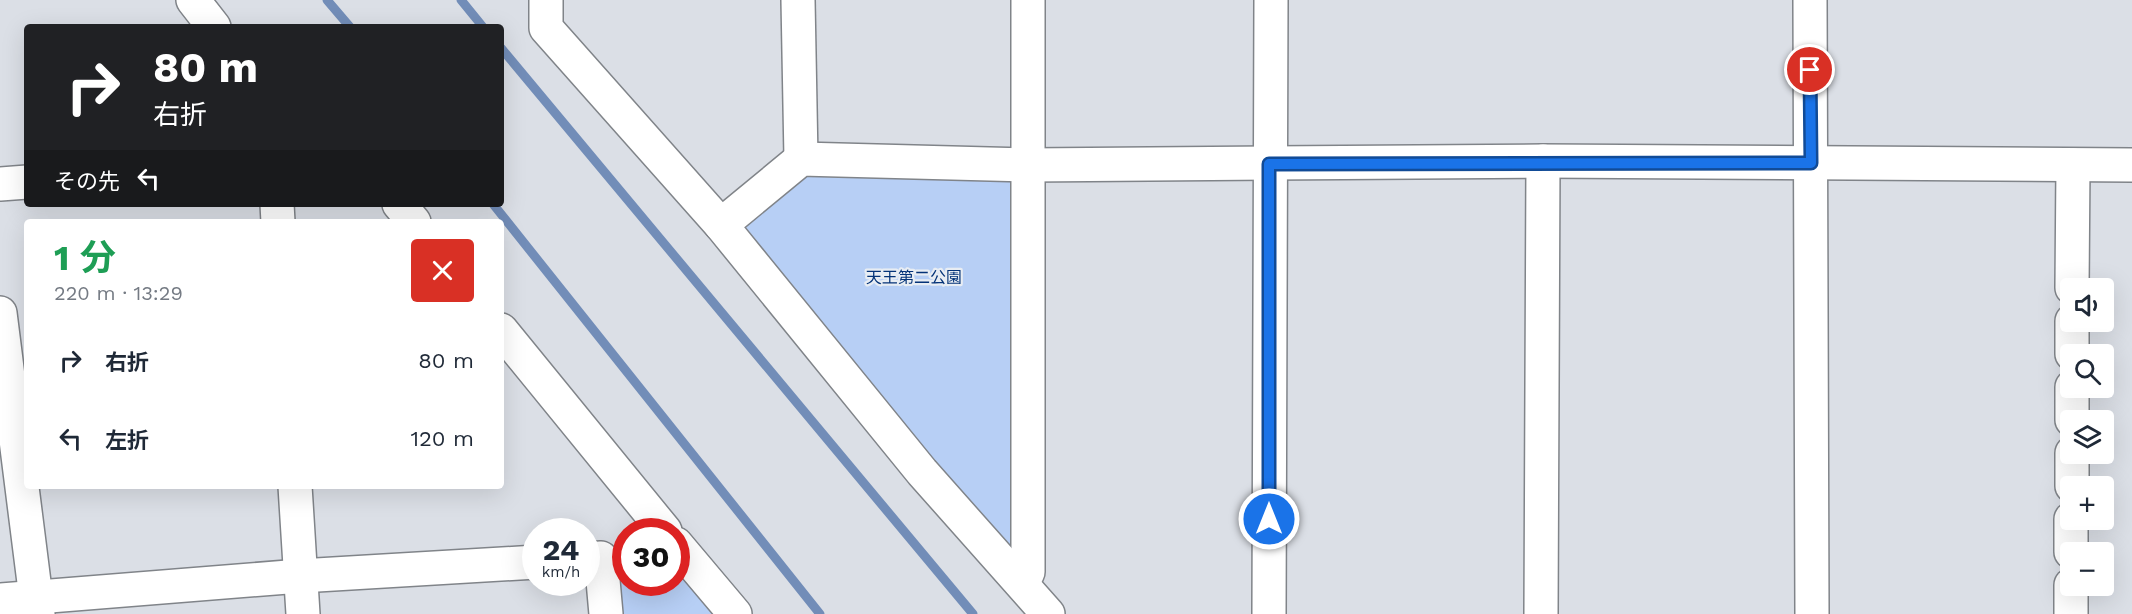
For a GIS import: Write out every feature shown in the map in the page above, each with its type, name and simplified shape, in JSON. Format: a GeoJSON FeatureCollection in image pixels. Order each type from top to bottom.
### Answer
{"type":"FeatureCollection","features":[{"type":"Feature","properties":{"kind":"street"},"geometry":{"type":"LineString","coordinates":[[193,0],[212,24]]}},
{"type":"Feature","properties":{"kind":"street"},"geometry":{"type":"LineString","coordinates":[[524,0],[546,14],[922,472],[1048,614]]}},
{"type":"Feature","properties":{"kind":"street"},"geometry":{"type":"LineString","coordinates":[[798,0],[801,159]]}},
{"type":"Feature","properties":{"kind":"street"},"geometry":{"type":"LineString","coordinates":[[1022,584],[1028,572],[1028,0]]}},
{"type":"Feature","properties":{"kind":"street"},"geometry":{"type":"LineString","coordinates":[[1269,614],[1271,0]]}},
{"type":"Feature","properties":{"kind":"street"},"geometry":{"type":"LineString","coordinates":[[1810,0],[1812,614]]}},
{"type":"Feature","properties":{"kind":"street"},"geometry":{"type":"LineString","coordinates":[[721,225],[801,159],[1028,165],[1543,161],[2132,165]]}},
{"type":"Feature","properties":{"kind":"street"},"geometry":{"type":"LineString","coordinates":[[1541,614],[1543,161]]}},
{"type":"Feature","properties":{"kind":"street"},"geometry":{"type":"LineString","coordinates":[[2072,278],[2073,165]]}},
{"type":"Feature","properties":{"kind":"street"},"geometry":{"type":"LineString","coordinates":[[0,184],[24,182]]}},
{"type":"Feature","properties":{"kind":"street"},"geometry":{"type":"LineString","coordinates":[[402,207],[412,219]]}},
{"type":"Feature","properties":{"kind":"street"},"geometry":{"type":"LineString","coordinates":[[0,313],[37,605]]}},
{"type":"Feature","properties":{"kind":"street"},"geometry":{"type":"LineString","coordinates":[[504,334],[653,518]]}},
{"type":"Feature","properties":{"kind":"street"},"geometry":{"type":"LineString","coordinates":[[295,489],[303,614]]}},
{"type":"Feature","properties":{"kind":"street"},"geometry":{"type":"LineString","coordinates":[[604,558],[606,614]]}},
{"type":"Feature","properties":{"kind":"street"},"geometry":{"type":"LineString","coordinates":[[690,562],[735,614]]}},
{"type":"Feature","properties":{"kind":"street"},"geometry":{"type":"LineString","coordinates":[[0,600],[37,605],[300,576],[522,563]]}},
{"type":"Feature","properties":{"kind":"street"},"geometry":{"type":"LineString","coordinates":[[2071,596],[2071,614]]}},
{"type":"Feature","properties":{"kind":"green space","name":"天王第二公園"},"geometry":{"type":"Polygon","coordinates":[[[804,167],[1021,172],[1021,571],[733,225],[804,167]]]}},
{"type":"Feature","properties":{"kind":"green space"},"geometry":{"type":"Polygon","coordinates":[[[608,564],[612,564],[612,596],[690,596],[690,576],[723,614],[612,614],[608,564]]]}},
{"type":"Feature","properties":{"kind":"waterway"},"geometry":{"type":"LineString","coordinates":[[327,0],[347,24]]}},
{"type":"Feature","properties":{"kind":"waterway"},"geometry":{"type":"LineString","coordinates":[[461,0],[481,24]]}},
{"type":"Feature","properties":{"kind":"waterway"},"geometry":{"type":"LineString","coordinates":[[504,52],[973,614]]}},
{"type":"Feature","properties":{"kind":"waterway"},"geometry":{"type":"LineString","coordinates":[[495,207],[820,614]]}},
{"type":"Feature","properties":{"kind":"route"},"geometry":{"type":"LineString","coordinates":[[1269,519],[1269,164],[1543,161],[1811,163],[1810,70]]}}]}
